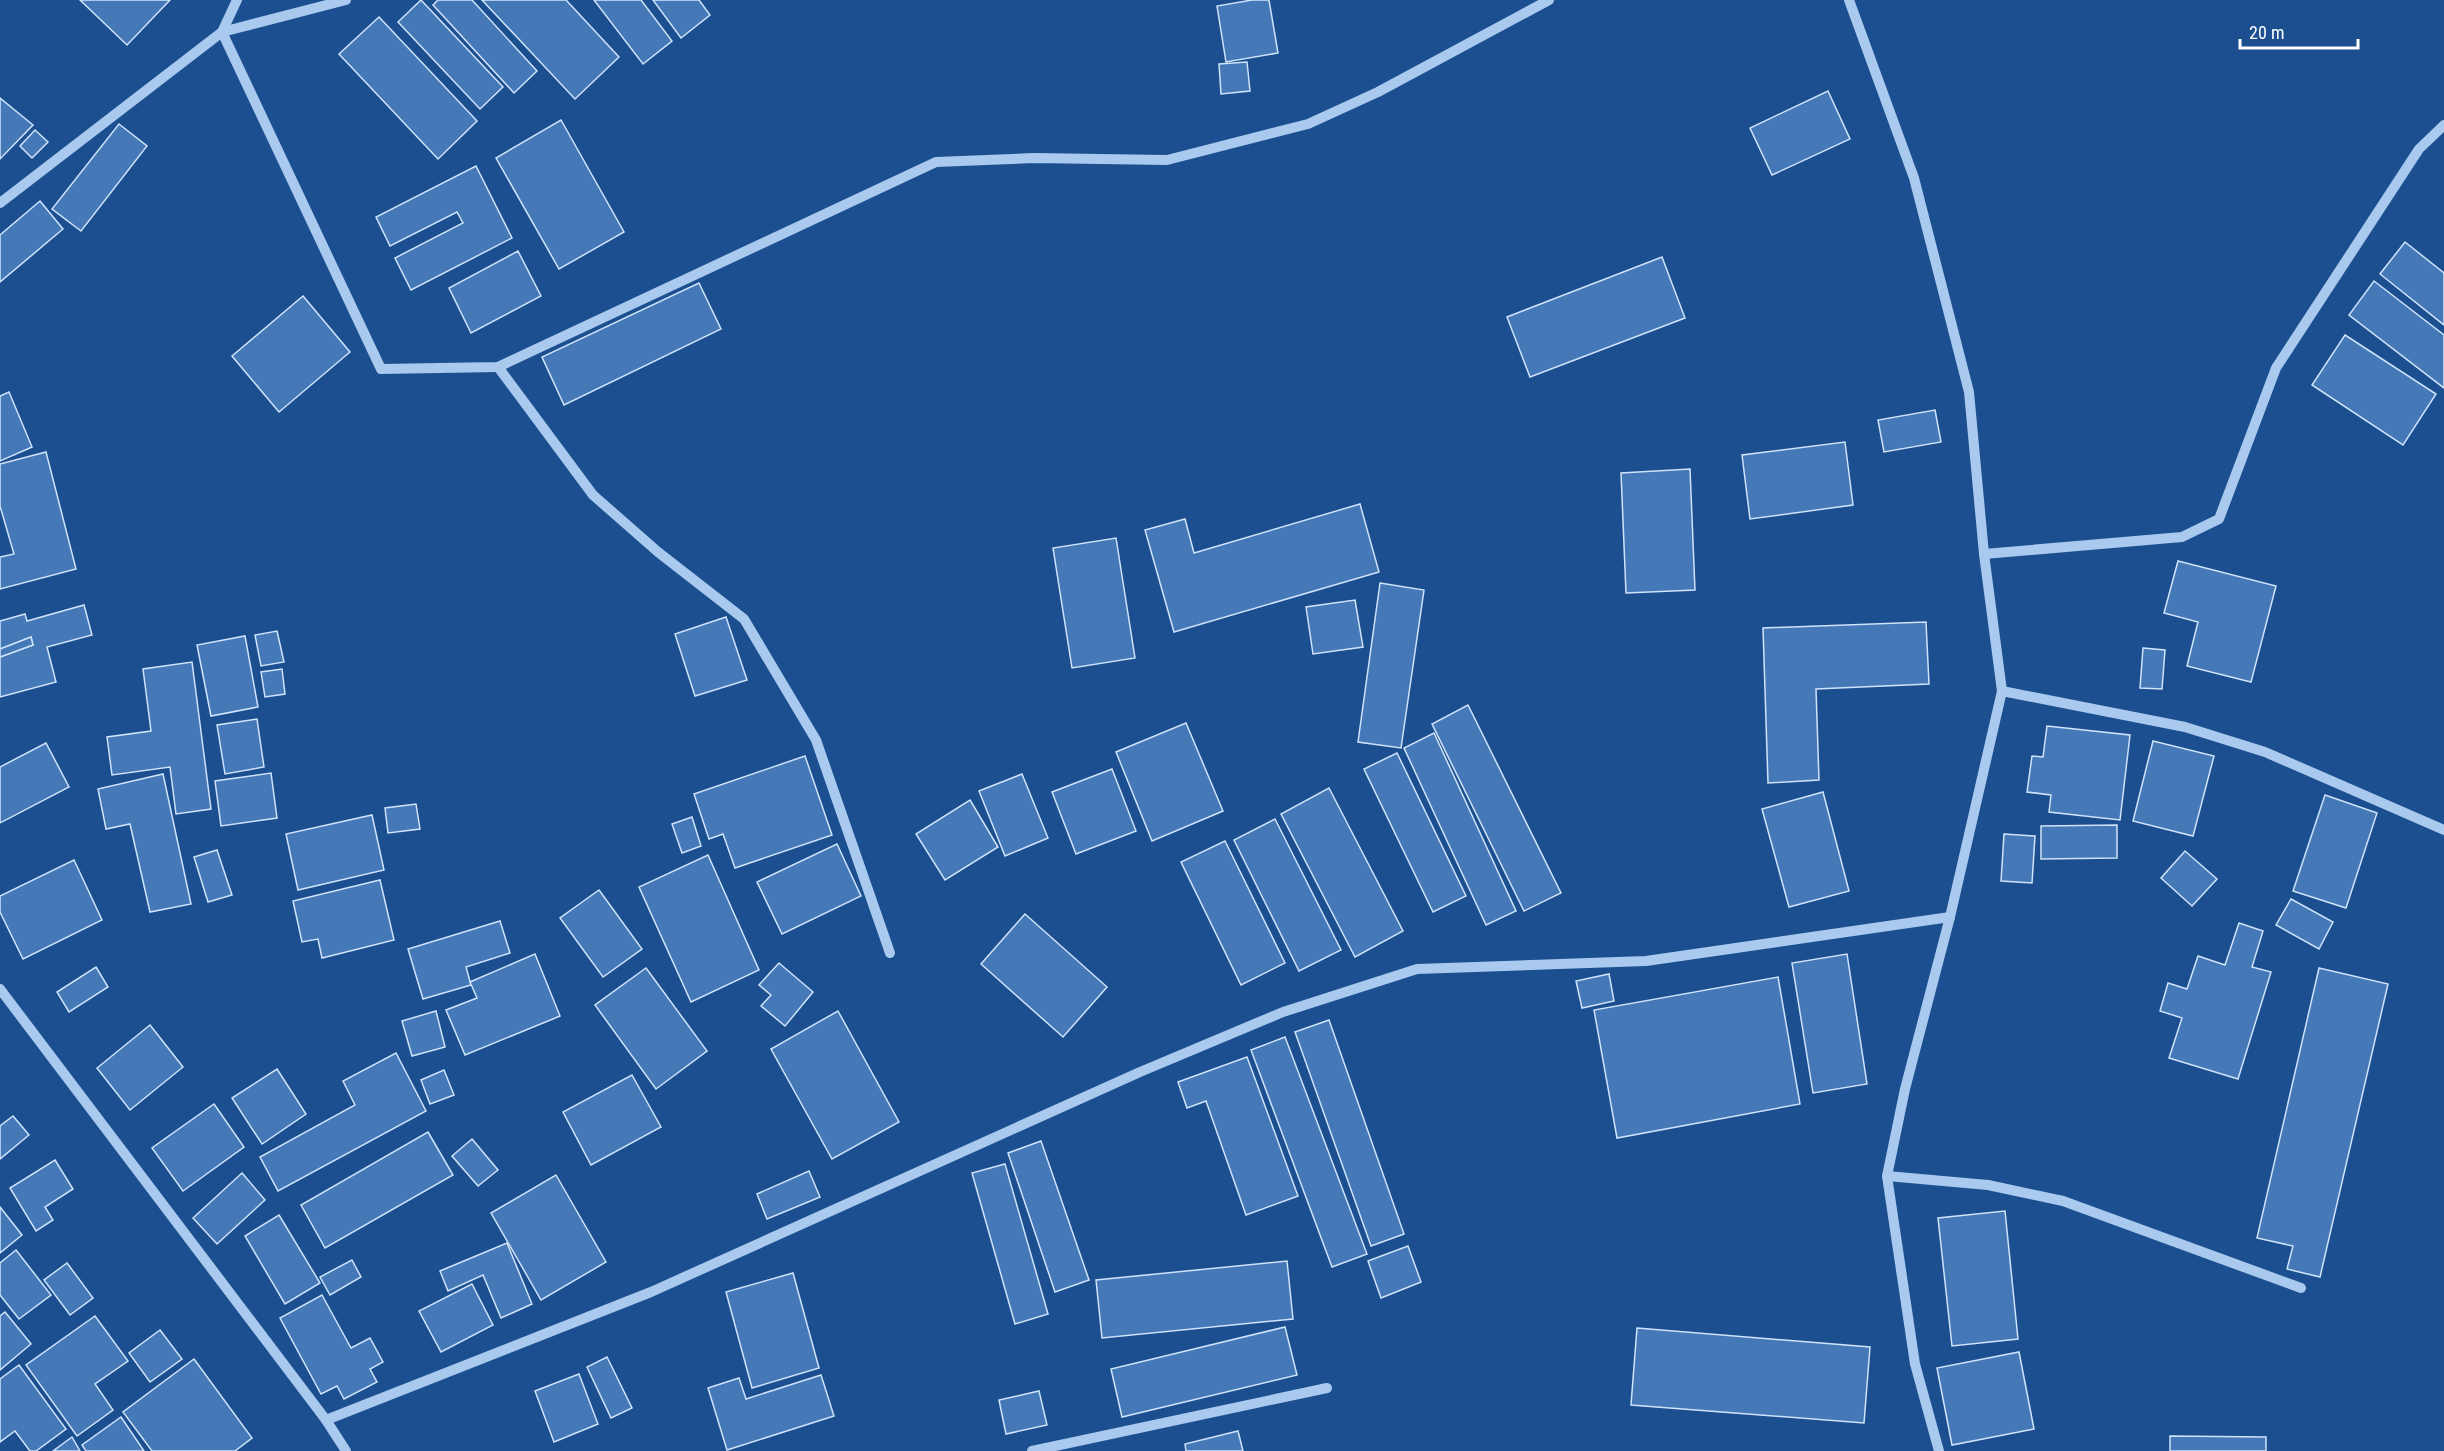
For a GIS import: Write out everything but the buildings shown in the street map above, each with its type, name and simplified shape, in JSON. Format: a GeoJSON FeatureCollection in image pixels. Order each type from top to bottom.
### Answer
{"type":"FeatureCollection","features":[{"type":"Feature","properties":{"kind":"street"},"geometry":{"type":"LineString","coordinates":[[222,32],[237,0]]}},
{"type":"Feature","properties":{"kind":"street"},"geometry":{"type":"LineString","coordinates":[[0,203],[222,32],[346,0]]}},
{"type":"Feature","properties":{"kind":"street"},"geometry":{"type":"LineString","coordinates":[[222,32],[381,369],[498,367],[936,162],[1034,158],[1167,160],[1297,127],[1378,92],[1550,0]]}},
{"type":"Feature","properties":{"kind":"street"},"geometry":{"type":"LineString","coordinates":[[1849,0],[1914,178],[1969,392],[1984,554],[2002,691],[1950,917],[1905,1089],[1887,1176],[1915,1364],[1939,1451]]}},
{"type":"Feature","properties":{"kind":"street"},"geometry":{"type":"LineString","coordinates":[[1984,554],[2182,537],[2219,519],[2276,368],[2419,149],[2444,125]]}},
{"type":"Feature","properties":{"kind":"street"},"geometry":{"type":"LineString","coordinates":[[498,367],[592,495],[658,552],[744,619],[816,740],[890,953]]}},
{"type":"Feature","properties":{"kind":"street"},"geometry":{"type":"LineString","coordinates":[[2002,691],[2185,727],[2265,752],[2444,830]]}},
{"type":"Feature","properties":{"kind":"street"},"geometry":{"type":"LineString","coordinates":[[326,1420],[651,1292],[1140,1072],[1283,1012],[1417,969],[1646,961],[1950,917]]}},
{"type":"Feature","properties":{"kind":"street"},"geometry":{"type":"LineString","coordinates":[[0,989],[326,1420],[346,1451]]}},
{"type":"Feature","properties":{"kind":"street"},"geometry":{"type":"LineString","coordinates":[[1887,1176],[1988,1185],[2063,1201],[2301,1288]]}},
{"type":"Feature","properties":{"kind":"street"},"geometry":{"type":"LineString","coordinates":[[1032,1451],[1327,1388]]}}]}
